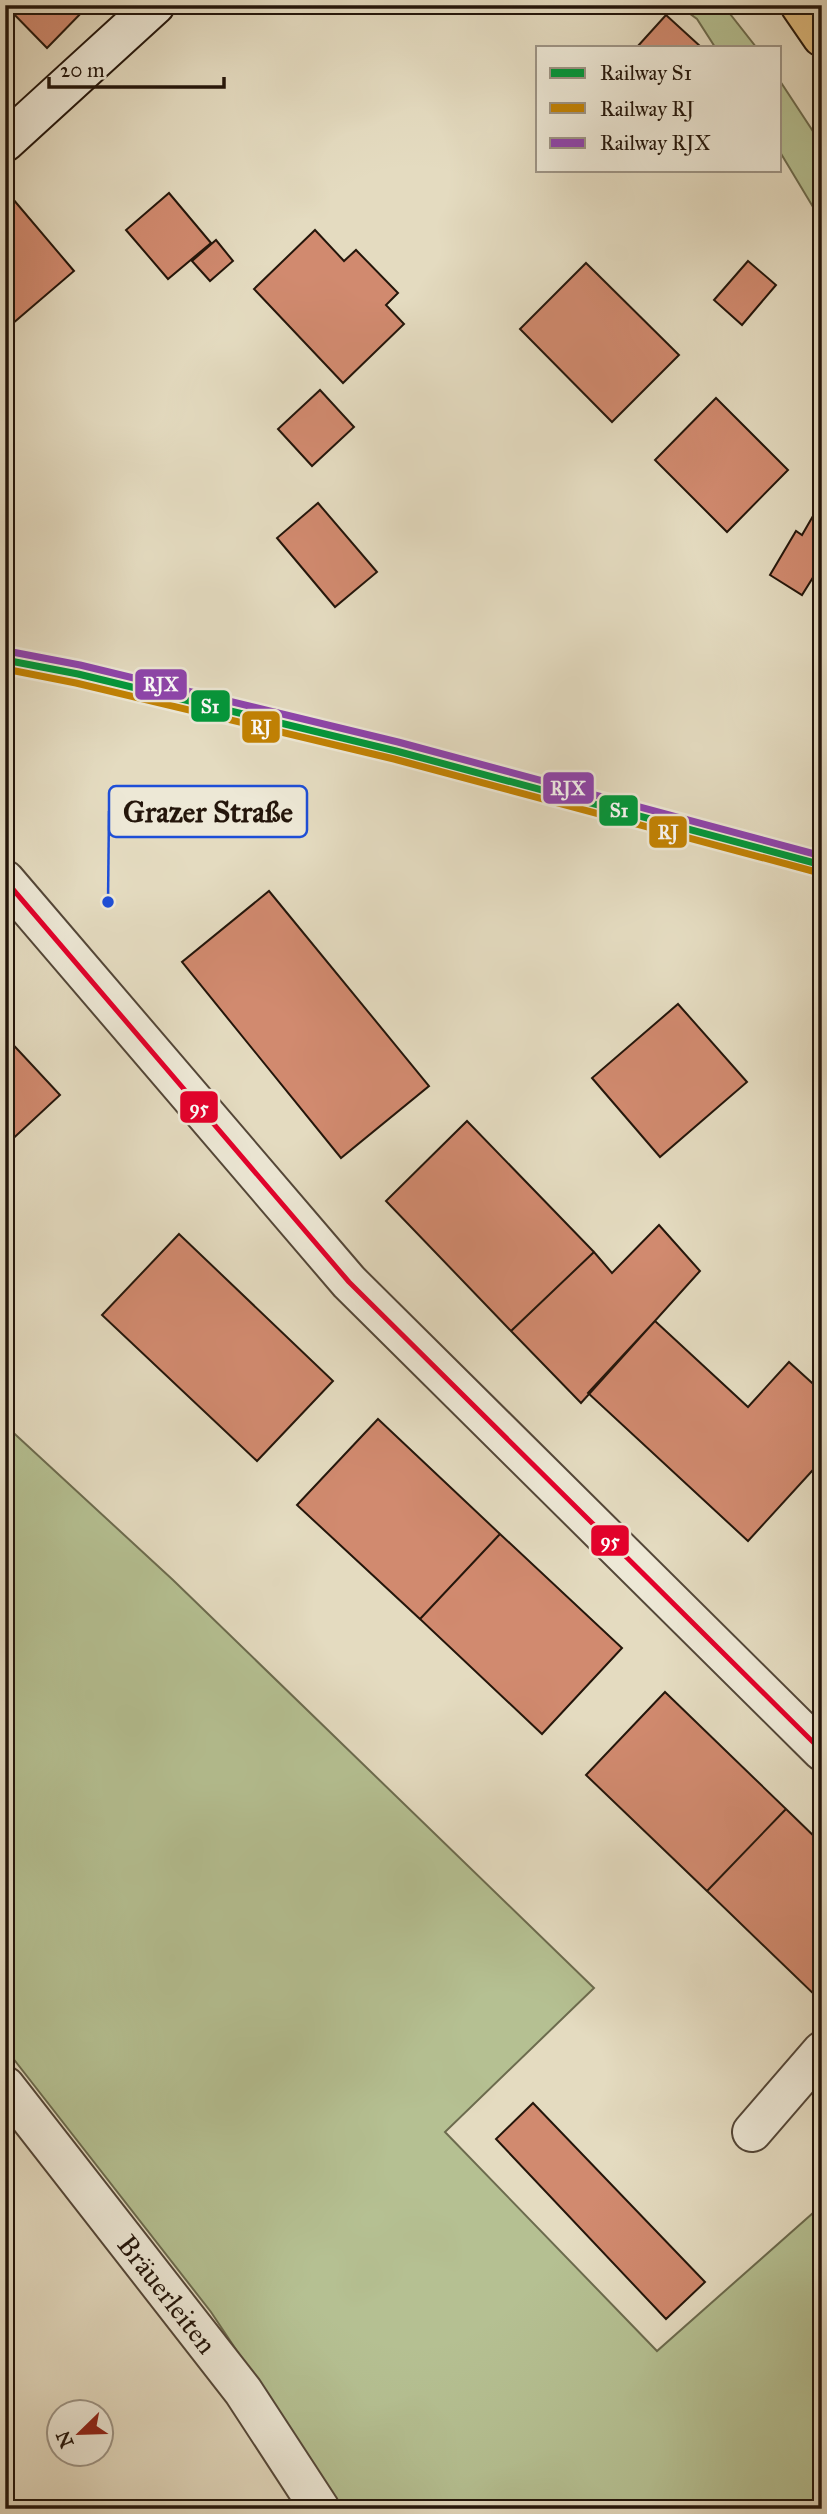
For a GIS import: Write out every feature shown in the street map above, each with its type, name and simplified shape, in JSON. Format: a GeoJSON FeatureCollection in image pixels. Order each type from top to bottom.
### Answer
{"type":"FeatureCollection","features":[{"type":"Feature","properties":{"kind":"main road"},"geometry":{"type":"LineString","coordinates":[[800,5],[822,37]]}},
{"type":"Feature","properties":{"kind":"street"},"geometry":{"type":"LineString","coordinates":[[5,142],[155,5]]}},
{"type":"Feature","properties":{"kind":"street"},"geometry":{"type":"LineString","coordinates":[[5,880],[349,1282],[822,1751]]}},
{"type":"Feature","properties":{"kind":"street"},"geometry":{"type":"LineString","coordinates":[[752,2132],[822,2051]]}},
{"type":"Feature","properties":{"kind":"street","name":"Bräuerleiten"},"geometry":{"type":"LineString","coordinates":[[5,2086],[243,2391],[320,2509]]}},
{"type":"Feature","properties":{"kind":"green space"},"geometry":{"type":"Polygon","coordinates":[[[678,5],[723,5],[755,46],[714,46],[697,19],[678,5]]]}},
{"type":"Feature","properties":{"kind":"green space"},"geometry":{"type":"Polygon","coordinates":[[[782,84],[822,145],[822,222],[782,155],[782,84]]]}},
{"type":"Feature","properties":{"kind":"green space"},"geometry":{"type":"Polygon","coordinates":[[[5,1425],[173,1580],[594,1988],[445,2132],[657,2351],[822,2205],[822,2509],[342,2509],[211,2312],[5,2048],[5,1425]]]}},
{"type":"Feature","properties":{"kind":"building"},"geometry":{"type":"Polygon","coordinates":[[[5,5],[89,5],[47,48],[5,5]]]}},
{"type":"Feature","properties":{"kind":"building"},"geometry":{"type":"Polygon","coordinates":[[[666,15],[700,46],[638,46],[666,15]]]}},
{"type":"Feature","properties":{"kind":"building"},"geometry":{"type":"Polygon","coordinates":[[[7,192],[74,271],[5,330],[5,193],[7,192]]]}},
{"type":"Feature","properties":{"kind":"building"},"geometry":{"type":"Polygon","coordinates":[[[169,193],[211,243],[168,279],[126,230],[169,193]]]}},
{"type":"Feature","properties":{"kind":"building"},"geometry":{"type":"Polygon","coordinates":[[[315,230],[344,261],[356,250],[398,293],[386,305],[404,324],[343,383],[254,289],[315,230]]]}},
{"type":"Feature","properties":{"kind":"building"},"geometry":{"type":"Polygon","coordinates":[[[216,240],[233,261],[210,281],[192,261],[216,240]]]}},
{"type":"Feature","properties":{"kind":"building"},"geometry":{"type":"Polygon","coordinates":[[[748,261],[776,285],[742,325],[714,300],[748,261]]]}},
{"type":"Feature","properties":{"kind":"building"},"geometry":{"type":"Polygon","coordinates":[[[586,263],[679,355],[612,422],[520,329],[586,263]]]}},
{"type":"Feature","properties":{"kind":"building"},"geometry":{"type":"Polygon","coordinates":[[[320,390],[354,427],[312,466],[278,429],[320,390]]]}},
{"type":"Feature","properties":{"kind":"building"},"geometry":{"type":"Polygon","coordinates":[[[716,398],[788,470],[727,532],[655,460],[716,398]]]}},
{"type":"Feature","properties":{"kind":"building"},"geometry":{"type":"Polygon","coordinates":[[[318,503],[377,572],[335,607],[277,538],[318,503]]]}},
{"type":"Feature","properties":{"kind":"building"},"geometry":{"type":"Polygon","coordinates":[[[817,509],[822,512],[822,563],[802,595],[770,575],[796,531],[802,535],[817,509]]]}},
{"type":"Feature","properties":{"kind":"building"},"geometry":{"type":"Polygon","coordinates":[[[269,891],[429,1086],[341,1158],[182,962],[269,891]]]}},
{"type":"Feature","properties":{"kind":"building"},"geometry":{"type":"Polygon","coordinates":[[[678,1004],[747,1082],[660,1157],[592,1078],[678,1004]]]}},
{"type":"Feature","properties":{"kind":"building"},"geometry":{"type":"Polygon","coordinates":[[[5,1036],[60,1095],[5,1146],[5,1036]]]}},
{"type":"Feature","properties":{"kind":"building"},"geometry":{"type":"Polygon","coordinates":[[[467,1121],[594,1252],[511,1331],[386,1201],[467,1121]]]}},
{"type":"Feature","properties":{"kind":"building"},"geometry":{"type":"Polygon","coordinates":[[[659,1225],[700,1271],[581,1403],[511,1331],[594,1252],[612,1273],[659,1225]]]}},
{"type":"Feature","properties":{"kind":"building"},"geometry":{"type":"Polygon","coordinates":[[[179,1234],[333,1381],[257,1461],[102,1315],[179,1234]]]}},
{"type":"Feature","properties":{"kind":"building"},"geometry":{"type":"Polygon","coordinates":[[[655,1321],[748,1407],[789,1362],[822,1392],[822,1460],[748,1541],[588,1393],[655,1321]]]}},
{"type":"Feature","properties":{"kind":"building"},"geometry":{"type":"Polygon","coordinates":[[[378,1419],[500,1534],[420,1619],[297,1505],[378,1419]]]}},
{"type":"Feature","properties":{"kind":"building"},"geometry":{"type":"Polygon","coordinates":[[[500,1534],[622,1648],[542,1734],[420,1619],[500,1534]]]}},
{"type":"Feature","properties":{"kind":"building"},"geometry":{"type":"Polygon","coordinates":[[[665,1692],[786,1809],[707,1891],[586,1775],[665,1692]]]}},
{"type":"Feature","properties":{"kind":"building"},"geometry":{"type":"Polygon","coordinates":[[[786,1809],[822,1844],[822,2002],[707,1891],[786,1809]]]}},
{"type":"Feature","properties":{"kind":"building"},"geometry":{"type":"Polygon","coordinates":[[[533,2103],[705,2282],[666,2319],[496,2139],[533,2103]]]}},
{"type":"Feature","properties":{"kind":"rail line","name":"RJX"},"geometry":{"type":"LineString","coordinates":[[7,651],[80,665],[398,742],[822,856]]}},
{"type":"Feature","properties":{"kind":"rail line","name":"S1"},"geometry":{"type":"LineString","coordinates":[[5,660],[78,674],[396,751],[822,865]]}},
{"type":"Feature","properties":{"kind":"rail line","name":"RJ"},"geometry":{"type":"LineString","coordinates":[[5,669],[76,683],[394,759],[820,873]]}},
{"type":"Feature","properties":{"kind":"transit line","name":"95"},"geometry":{"type":"LineString","coordinates":[[5,880],[349,1282],[822,1751]]}},
{"type":"Feature","properties":{"kind":"place","name":"Grazer Straße"},"geometry":{"type":"Point","coordinates":[108,902]}}]}
